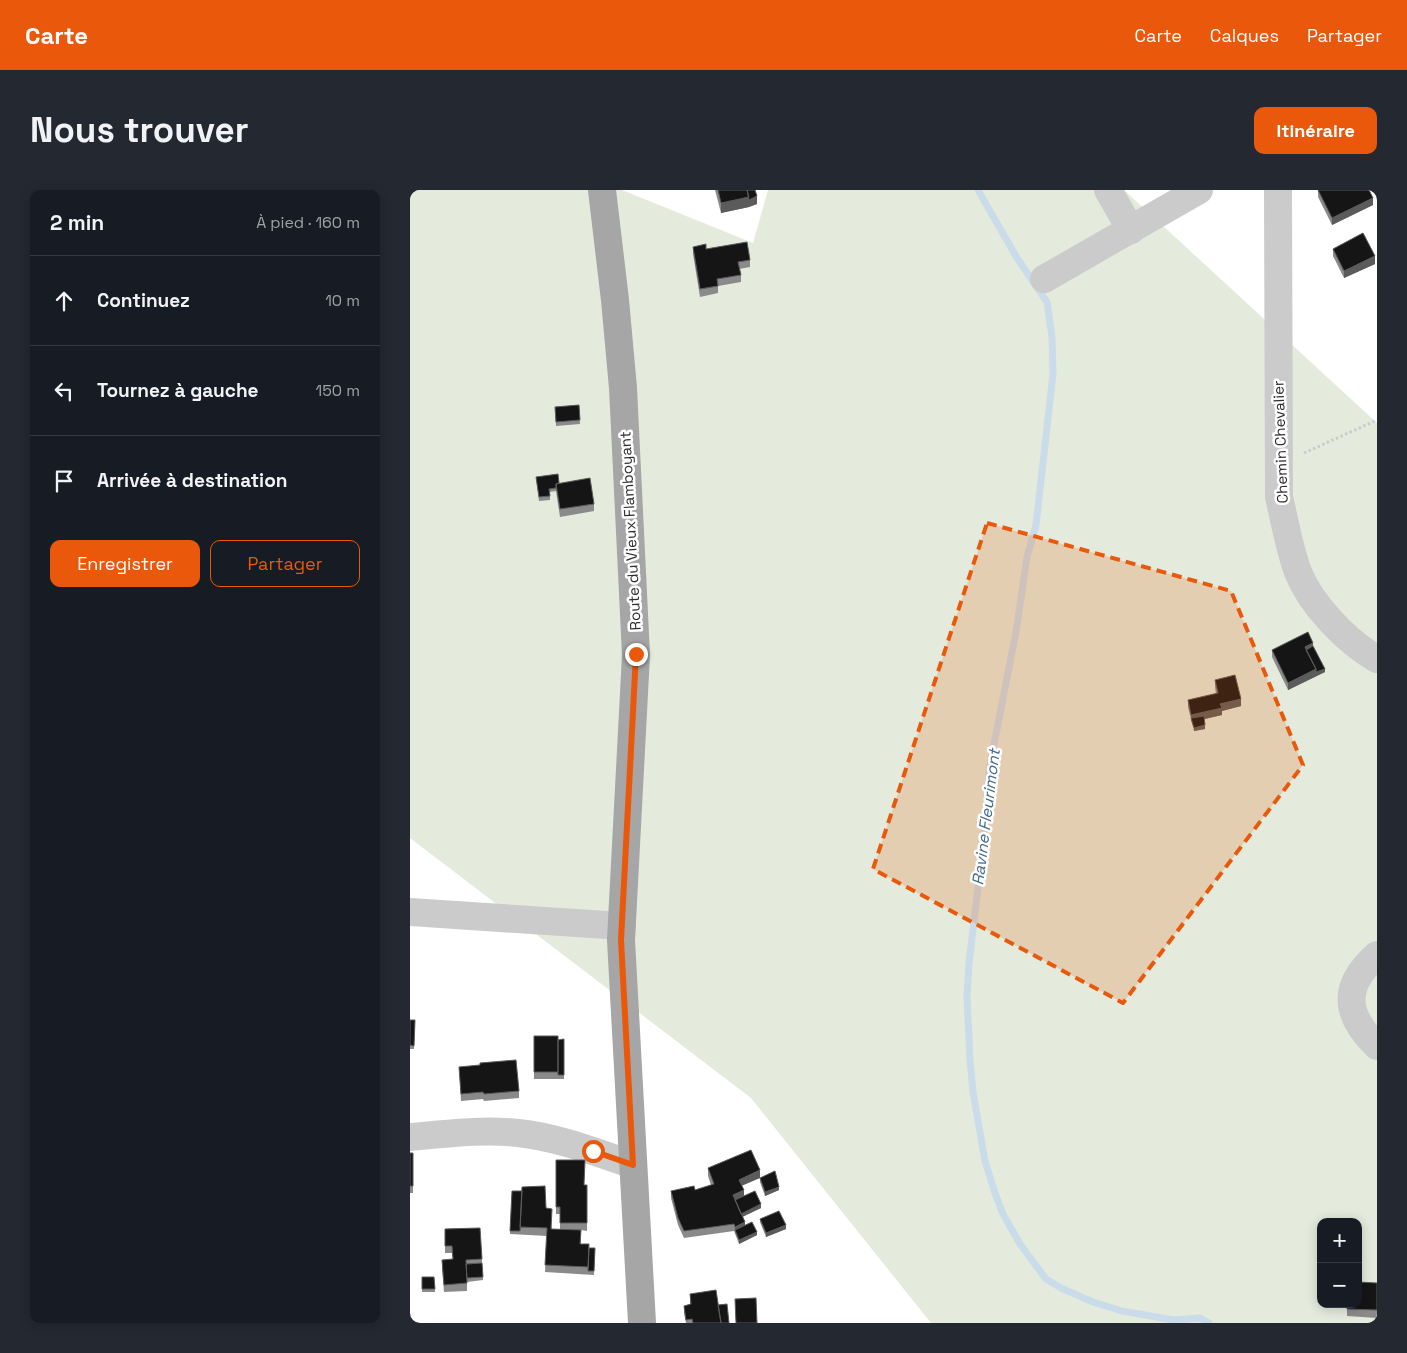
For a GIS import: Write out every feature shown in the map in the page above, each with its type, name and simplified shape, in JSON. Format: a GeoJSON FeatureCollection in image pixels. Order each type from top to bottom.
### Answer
{"type":"FeatureCollection","features":[{"type":"Feature","properties":{"kind":"main road","name":"Route du Vieux Flamboyant"},"geometry":{"type":"LineString","coordinates":[[602,190],[623,388],[636,654],[621,940],[642,1323]]}},
{"type":"Feature","properties":{"kind":"street"},"geometry":{"type":"LineString","coordinates":[[1108,190],[1131,230]]}},
{"type":"Feature","properties":{"kind":"street"},"geometry":{"type":"LineString","coordinates":[[1044,279],[1199,190]]}},
{"type":"Feature","properties":{"kind":"street","name":"Chemin Chevalier"},"geometry":{"type":"LineString","coordinates":[[1278,190],[1279,497],[1299,573],[1315,603],[1355,644],[1377,659]]}},
{"type":"Feature","properties":{"kind":"street"},"geometry":{"type":"LineString","coordinates":[[410,912],[622,926]]}},
{"type":"Feature","properties":{"kind":"street"},"geometry":{"type":"LineString","coordinates":[[1377,955],[1368,963],[1354,984],[1350,998],[1353,1012],[1360,1026],[1377,1046]]}},
{"type":"Feature","properties":{"kind":"street"},"geometry":{"type":"LineString","coordinates":[[410,1137],[477,1132],[518,1133],[555,1140],[633,1165]]}},
{"type":"Feature","properties":{"kind":"path"},"geometry":{"type":"LineString","coordinates":[[1278,464],[1377,420]]}},
{"type":"Feature","properties":{"kind":"highlighted area"},"geometry":{"type":"Polygon","coordinates":[[[987,523],[1231,591],[1303,765],[1123,1003],[873,869],[987,523]]]}},
{"type":"Feature","properties":{"kind":"shaded area"},"geometry":{"type":"Polygon","coordinates":[[[410,190],[622,190],[753,243],[768,190],[1124,190],[1377,423],[1377,1323],[931,1323],[751,1098],[410,838],[410,190]]]}},
{"type":"Feature","properties":{"kind":"building"},"geometry":{"type":"Polygon","coordinates":[[[718,190],[747,190],[749,197],[721,203],[718,190]]]}},
{"type":"Feature","properties":{"kind":"building"},"geometry":{"type":"Polygon","coordinates":[[[747,190],[755,190],[757,196],[749,200],[747,190]]]}},
{"type":"Feature","properties":{"kind":"building"},"geometry":{"type":"Polygon","coordinates":[[[1318,190],[1369,190],[1373,198],[1332,218],[1318,190]]]}},
{"type":"Feature","properties":{"kind":"building"},"geometry":{"type":"Polygon","coordinates":[[[1363,233],[1375,256],[1344,271],[1333,249],[1363,233]]]}},
{"type":"Feature","properties":{"kind":"building"},"geometry":{"type":"Polygon","coordinates":[[[747,242],[750,260],[738,262],[741,275],[717,279],[718,286],[700,289],[693,247],[706,244],[706,249],[747,242]]]}},
{"type":"Feature","properties":{"kind":"building"},"geometry":{"type":"Polygon","coordinates":[[[579,405],[580,420],[556,422],[555,407],[579,405]]]}},
{"type":"Feature","properties":{"kind":"building"},"geometry":{"type":"Polygon","coordinates":[[[558,474],[559,483],[556,484],[556,488],[549,489],[550,496],[539,497],[536,477],[558,474]]]}},
{"type":"Feature","properties":{"kind":"building"},"geometry":{"type":"Polygon","coordinates":[[[590,478],[594,504],[560,509],[556,484],[590,478]]]}},
{"type":"Feature","properties":{"kind":"building"},"geometry":{"type":"Polygon","coordinates":[[[1308,632],[1313,643],[1305,647],[1316,669],[1288,683],[1272,650],[1308,632]]]}},
{"type":"Feature","properties":{"kind":"building"},"geometry":{"type":"Polygon","coordinates":[[[1313,646],[1325,669],[1316,672],[1306,650],[1313,646]]]}},
{"type":"Feature","properties":{"kind":"building"},"geometry":{"type":"Polygon","coordinates":[[[1235,675],[1241,699],[1220,704],[1222,708],[1191,715],[1188,700],[1218,693],[1215,680],[1235,675]]]}},
{"type":"Feature","properties":{"kind":"building"},"geometry":{"type":"Polygon","coordinates":[[[1204,716],[1205,725],[1194,728],[1191,718],[1204,716]]]}},
{"type":"Feature","properties":{"kind":"building"},"geometry":{"type":"Polygon","coordinates":[[[410,1020],[415,1020],[414,1046],[410,1045],[410,1020]]]}},
{"type":"Feature","properties":{"kind":"building"},"geometry":{"type":"Polygon","coordinates":[[[534,1036],[558,1036],[558,1072],[534,1072],[534,1036]]]}},
{"type":"Feature","properties":{"kind":"building"},"geometry":{"type":"Polygon","coordinates":[[[564,1039],[564,1075],[558,1075],[558,1040],[564,1039]]]}},
{"type":"Feature","properties":{"kind":"building"},"geometry":{"type":"Polygon","coordinates":[[[516,1060],[519,1091],[461,1094],[459,1067],[516,1060]]]}},
{"type":"Feature","properties":{"kind":"building"},"geometry":{"type":"Polygon","coordinates":[[[751,1150],[760,1170],[739,1180],[744,1190],[733,1195],[745,1222],[735,1227],[734,1224],[684,1231],[678,1218],[671,1191],[694,1186],[695,1190],[714,1184],[708,1168],[751,1150]]]}},
{"type":"Feature","properties":{"kind":"building"},"geometry":{"type":"Polygon","coordinates":[[[410,1153],[413,1153],[413,1186],[410,1186],[410,1153]]]}},
{"type":"Feature","properties":{"kind":"building"},"geometry":{"type":"Polygon","coordinates":[[[556,1160],[585,1160],[584,1185],[587,1185],[587,1223],[560,1223],[560,1207],[556,1207],[556,1160]]]}},
{"type":"Feature","properties":{"kind":"building"},"geometry":{"type":"Polygon","coordinates":[[[775,1171],[779,1187],[765,1192],[760,1178],[775,1171]]]}},
{"type":"Feature","properties":{"kind":"building"},"geometry":{"type":"Polygon","coordinates":[[[545,1186],[546,1208],[552,1209],[551,1229],[581,1230],[580,1244],[589,1244],[588,1267],[545,1265],[547,1228],[520,1227],[522,1187],[545,1186]]]}},
{"type":"Feature","properties":{"kind":"building"},"geometry":{"type":"Polygon","coordinates":[[[512,1191],[522,1191],[520,1231],[510,1231],[512,1191]]]}},
{"type":"Feature","properties":{"kind":"building"},"geometry":{"type":"Polygon","coordinates":[[[755,1191],[761,1204],[741,1214],[735,1200],[755,1191]]]}},
{"type":"Feature","properties":{"kind":"building"},"geometry":{"type":"Polygon","coordinates":[[[779,1211],[786,1225],[766,1233],[760,1219],[779,1211]]]}},
{"type":"Feature","properties":{"kind":"building"},"geometry":{"type":"Polygon","coordinates":[[[752,1222],[757,1232],[739,1240],[735,1230],[752,1222]]]}},
{"type":"Feature","properties":{"kind":"building"},"geometry":{"type":"Polygon","coordinates":[[[480,1228],[482,1259],[466,1260],[467,1283],[444,1285],[442,1260],[453,1259],[452,1246],[445,1246],[445,1229],[480,1228]]]}},
{"type":"Feature","properties":{"kind":"building"},"geometry":{"type":"Polygon","coordinates":[[[589,1248],[595,1248],[594,1271],[588,1271],[589,1248]]]}},
{"type":"Feature","properties":{"kind":"building"},"geometry":{"type":"Polygon","coordinates":[[[482,1263],[483,1277],[467,1278],[466,1264],[482,1263]]]}},
{"type":"Feature","properties":{"kind":"building"},"geometry":{"type":"Polygon","coordinates":[[[422,1277],[434,1277],[435,1289],[422,1289],[422,1277]]]}},
{"type":"Feature","properties":{"kind":"building"},"geometry":{"type":"Polygon","coordinates":[[[1362,1282],[1377,1283],[1377,1310],[1347,1309],[1362,1308],[1362,1282]]]}},
{"type":"Feature","properties":{"kind":"building"},"geometry":{"type":"Polygon","coordinates":[[[716,1290],[721,1323],[693,1323],[692,1319],[686,1320],[684,1306],[691,1304],[690,1294],[716,1290]]]}},
{"type":"Feature","properties":{"kind":"building"},"geometry":{"type":"Polygon","coordinates":[[[756,1298],[757,1323],[736,1323],[735,1299],[756,1298]]]}},
{"type":"Feature","properties":{"kind":"building"},"geometry":{"type":"Polygon","coordinates":[[[727,1304],[729,1323],[721,1323],[718,1305],[727,1304]]]}},
{"type":"Feature","properties":{"kind":"waterway","name":"Ravine Fleurimont"},"geometry":{"type":"LineString","coordinates":[[978,190],[1017,258],[1047,302],[1052,337],[1053,374],[1036,525],[1027,557],[1016,632],[990,765],[982,855],[969,963],[967,997],[970,1060],[973,1092],[985,1161],[1003,1214],[1020,1244],[1046,1279],[1093,1302],[1122,1311],[1173,1320],[1200,1318],[1209,1323]]}},
{"type":"Feature","properties":{"kind":"route"},"geometry":{"type":"LineString","coordinates":[[593,1151],[633,1165],[621,940],[636,654]]}}]}
